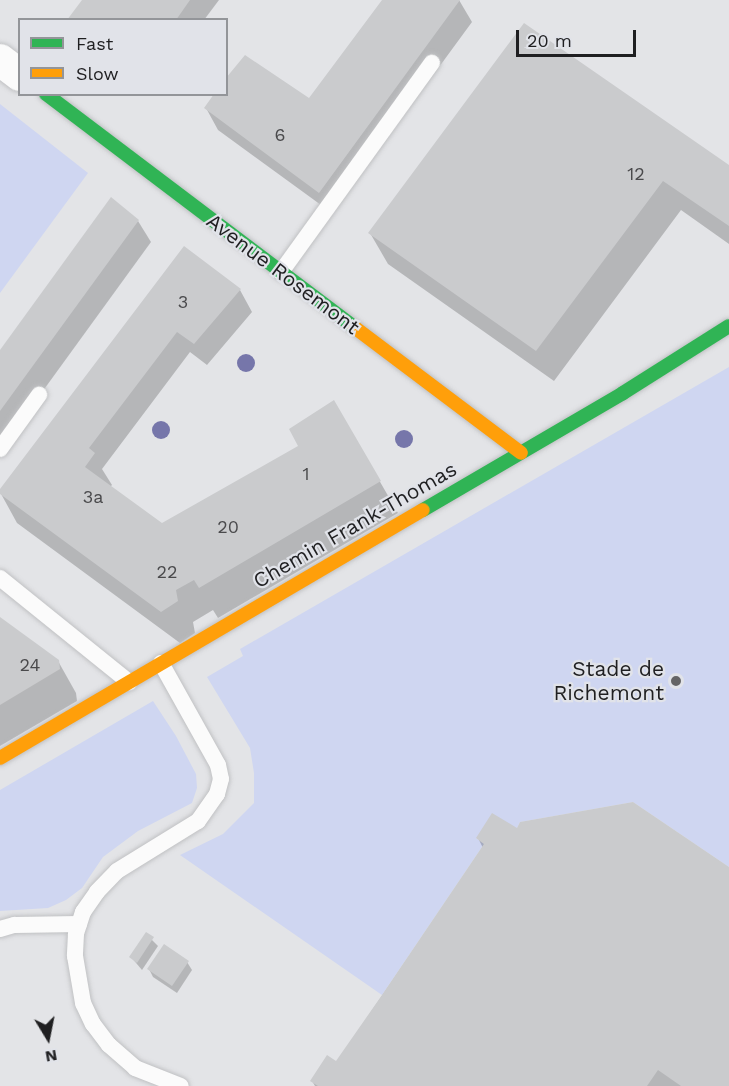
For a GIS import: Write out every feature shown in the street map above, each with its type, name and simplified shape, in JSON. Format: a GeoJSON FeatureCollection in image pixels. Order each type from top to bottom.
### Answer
{"type":"FeatureCollection","features":[{"type":"Feature","properties":{"kind":"street"},"geometry":{"type":"LineString","coordinates":[[0,60],[18,74]]}},
{"type":"Feature","properties":{"kind":"street","name":"Avenue Rosemont"},"geometry":{"type":"LineString","coordinates":[[49,96],[520,453]]}},
{"type":"Feature","properties":{"kind":"street","name":"Chemin Frank-Thomas"},"geometry":{"type":"LineString","coordinates":[[0,758],[623,393],[729,326]]}},
{"type":"Feature","properties":{"kind":"lane"},"geometry":{"type":"LineString","coordinates":[[281,272],[432,63]]}},
{"type":"Feature","properties":{"kind":"lane"},"geometry":{"type":"LineString","coordinates":[[0,449],[39,395]]}},
{"type":"Feature","properties":{"kind":"lane"},"geometry":{"type":"LineString","coordinates":[[0,578],[129,682]]}},
{"type":"Feature","properties":{"kind":"lane"},"geometry":{"type":"LineString","coordinates":[[161,663],[218,765],[221,779],[217,794],[198,821],[117,871],[92,898],[82,912],[79,924],[75,956],[76,978],[83,1003],[93,1024],[109,1045],[135,1068],[181,1086]]}},
{"type":"Feature","properties":{"kind":"lane"},"geometry":{"type":"LineString","coordinates":[[0,929],[14,925],[79,924]]}},
{"type":"Feature","properties":{"kind":"shaded area"},"geometry":{"type":"Polygon","coordinates":[[[0,104],[88,173],[0,293],[0,104]]]}},
{"type":"Feature","properties":{"kind":"shaded area"},"geometry":{"type":"Polygon","coordinates":[[[729,367],[729,867],[633,802],[520,822],[517,828],[476,838],[484,844],[382,995],[180,855],[223,834],[254,803],[254,773],[250,748],[207,677],[243,656],[240,649],[729,367]]]}},
{"type":"Feature","properties":{"kind":"shaded area"},"geometry":{"type":"Polygon","coordinates":[[[153,701],[176,736],[196,774],[197,788],[192,803],[138,831],[103,857],[82,888],[66,900],[48,908],[0,911],[0,790],[153,701]]]}},
{"type":"Feature","properties":{"kind":"building"},"geometry":{"type":"Polygon","coordinates":[[[82,0],[190,0],[177,18],[68,18],[82,0]]]}},
{"type":"Feature","properties":{"kind":"building"},"geometry":{"type":"Polygon","coordinates":[[[382,0],[460,0],[319,193],[204,108],[213,96],[228,96],[228,76],[245,55],[309,98],[382,0]]]}},
{"type":"Feature","properties":{"kind":"building"},"geometry":{"type":"Polygon","coordinates":[[[524,23],[729,165],[729,226],[663,181],[536,351],[368,233],[524,23]]]}},
{"type":"Feature","properties":{"kind":"building"},"geometry":{"type":"Polygon","coordinates":[[[111,197],[139,220],[0,411],[0,350],[111,197]]]}},
{"type":"Feature","properties":{"kind":"building"},"geometry":{"type":"Polygon","coordinates":[[[184,246],[241,289],[194,344],[177,332],[89,448],[95,453],[85,467],[162,523],[298,446],[289,429],[334,400],[381,481],[199,588],[194,580],[176,590],[178,601],[161,612],[0,494],[0,489],[184,246]]]}},
{"type":"Feature","properties":{"kind":"building"},"geometry":{"type":"Polygon","coordinates":[[[0,617],[59,660],[60,669],[0,705],[0,617]]]}},
{"type":"Feature","properties":{"kind":"building"},"geometry":{"type":"Polygon","coordinates":[[[633,802],[729,867],[729,1086],[681,1086],[658,1070],[647,1086],[318,1086],[310,1081],[327,1055],[336,1061],[382,995],[484,844],[476,838],[492,813],[517,828],[520,822],[633,802]]]}},
{"type":"Feature","properties":{"kind":"building"},"geometry":{"type":"Polygon","coordinates":[[[146,932],[154,937],[137,963],[129,957],[146,932]]]}},
{"type":"Feature","properties":{"kind":"building"},"geometry":{"type":"Polygon","coordinates":[[[164,944],[189,961],[172,986],[147,969],[164,944]]]}},
{"type":"Feature","properties":{"kind":"traffic: fast"},"geometry":{"type":"LineString","coordinates":[[49,96],[354,327]]}},
{"type":"Feature","properties":{"kind":"traffic: fast"},"geometry":{"type":"LineString","coordinates":[[423,510],[623,393],[729,326]]}},
{"type":"Feature","properties":{"kind":"traffic: slow"},"geometry":{"type":"LineString","coordinates":[[354,327],[521,453]]}},
{"type":"Feature","properties":{"kind":"traffic: slow"},"geometry":{"type":"LineString","coordinates":[[0,758],[423,510]]}},
{"type":"Feature","properties":{"kind":"place","name":"Stade de Richemont"},"geometry":{"type":"Point","coordinates":[676,681]}}]}
